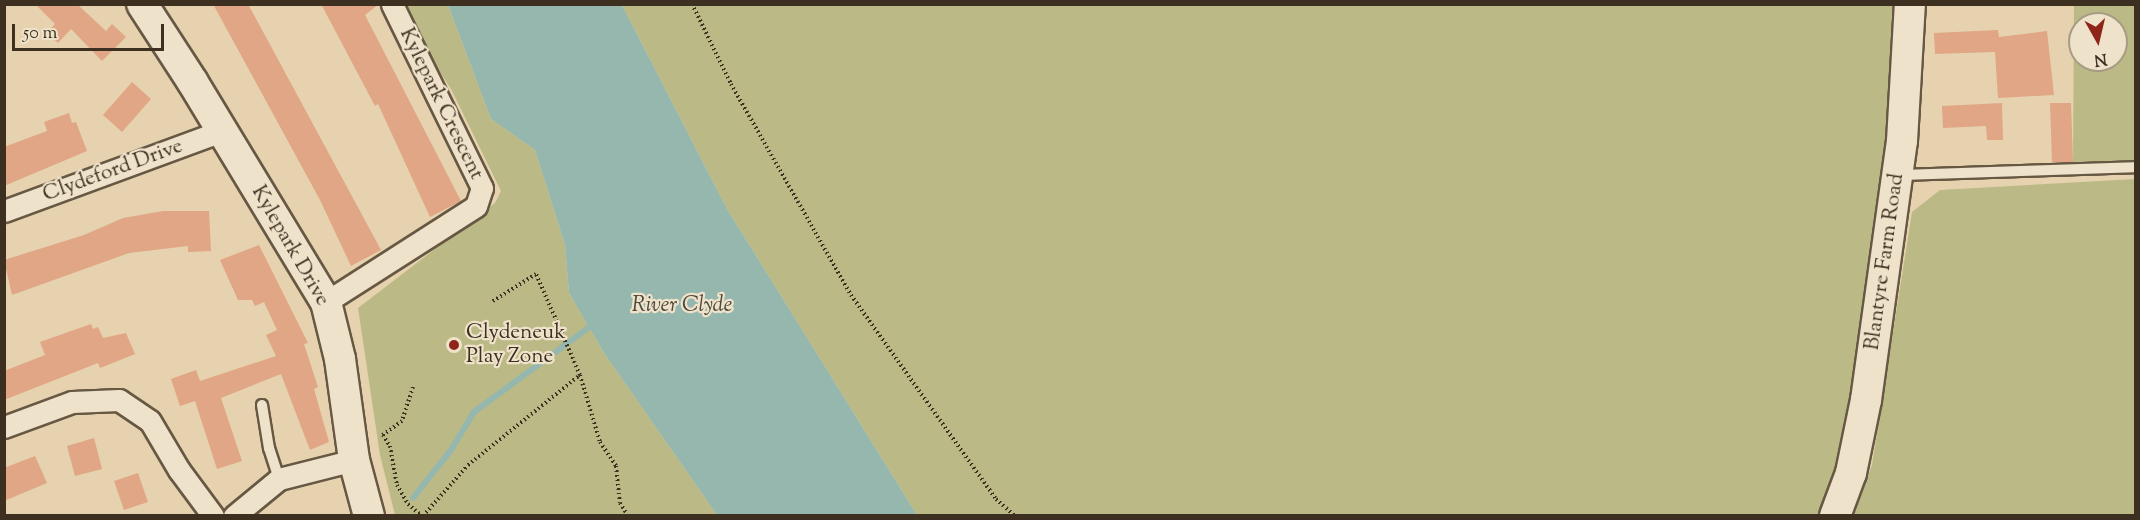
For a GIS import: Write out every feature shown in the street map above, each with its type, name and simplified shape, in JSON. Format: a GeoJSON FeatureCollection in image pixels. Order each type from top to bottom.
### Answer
{"type":"FeatureCollection","features":[{"type":"Feature","properties":{"kind":"street","name":"Kylepark Drive"},"geometry":{"type":"LineString","coordinates":[[142,4],[326,302],[340,359],[354,460],[369,516]]}},
{"type":"Feature","properties":{"kind":"street","name":"Kylepark Crescent"},"geometry":{"type":"LineString","coordinates":[[326,302],[476,206],[482,188],[392,4]]}},
{"type":"Feature","properties":{"kind":"street","name":"Blantyre Farm Road"},"geometry":{"type":"LineString","coordinates":[[1834,516],[1851,473],[1861,428],[1905,112],[1910,4]]}},
{"type":"Feature","properties":{"kind":"street","name":"Clydeford Drive"},"geometry":{"type":"LineString","coordinates":[[4,211],[221,130]]}},
{"type":"Feature","properties":{"kind":"street"},"geometry":{"type":"LineString","coordinates":[[4,427],[72,402],[119,400],[150,421],[179,470],[213,516]]}},
{"type":"Feature","properties":{"kind":"street"},"geometry":{"type":"LineString","coordinates":[[234,516],[279,478],[354,460]]}},
{"type":"Feature","properties":{"kind":"lane"},"geometry":{"type":"LineString","coordinates":[[1897,175],[2136,167]]}},
{"type":"Feature","properties":{"kind":"lane"},"geometry":{"type":"LineString","coordinates":[[262,405],[269,448],[279,478]]}},
{"type":"Feature","properties":{"kind":"path"},"geometry":{"type":"LineString","coordinates":[[692,4],[731,84],[851,295],[990,490],[1015,516]]}},
{"type":"Feature","properties":{"kind":"path"},"geometry":{"type":"LineString","coordinates":[[493,301],[536,274],[561,336],[580,375],[600,442],[616,466],[620,503],[628,516]]}},
{"type":"Feature","properties":{"kind":"path"},"geometry":{"type":"LineString","coordinates":[[413,387],[402,421],[383,435],[390,446],[397,485],[408,504],[423,516],[468,465],[580,375]]}},
{"type":"Feature","properties":{"kind":"shaded area"},"geometry":{"type":"Polygon","coordinates":[[[406,5],[448,5],[491,119],[535,150],[565,245],[569,293],[604,353],[717,515],[395,515],[380,455],[358,308],[495,203],[501,191],[451,89],[413,30],[406,5]]]}},
{"type":"Feature","properties":{"kind":"shaded area"},"geometry":{"type":"Polygon","coordinates":[[[622,5],[1900,5],[1889,141],[1849,431],[1821,516],[917,515],[727,209],[622,5]]]}},
{"type":"Feature","properties":{"kind":"shaded area"},"geometry":{"type":"Polygon","coordinates":[[[2074,5],[2135,5],[2135,160],[2073,162],[2074,72],[2128,72],[2128,12],[2074,12],[2074,5]]]}},
{"type":"Feature","properties":{"kind":"shaded area"},"geometry":{"type":"Polygon","coordinates":[[[2135,179],[2135,515],[1854,515],[1872,465],[1912,212],[1940,190],[2135,179]]]}},
{"type":"Feature","properties":{"kind":"water","name":"River Clyde"},"geometry":{"type":"Polygon","coordinates":[[[448,5],[622,5],[727,209],[917,515],[717,515],[604,353],[569,293],[565,245],[535,150],[491,119],[448,5]]]}},
{"type":"Feature","properties":{"kind":"building"},"geometry":{"type":"Polygon","coordinates":[[[35,4],[77,4],[106,31],[112,24],[126,37],[102,61],[71,29],[58,43],[47,33],[55,24],[35,4]]]}},
{"type":"Feature","properties":{"kind":"building"},"geometry":{"type":"Polygon","coordinates":[[[213,4],[248,4],[381,250],[351,266],[320,200],[213,4]]]}},
{"type":"Feature","properties":{"kind":"building"},"geometry":{"type":"Polygon","coordinates":[[[321,4],[379,4],[365,15],[461,201],[430,217],[378,104],[375,106],[321,4]]]}},
{"type":"Feature","properties":{"kind":"building"},"geometry":{"type":"Polygon","coordinates":[[[1998,30],[1999,37],[2047,31],[2054,95],[1998,98],[1995,52],[1935,54],[1934,33],[1998,30]]]}},
{"type":"Feature","properties":{"kind":"building"},"geometry":{"type":"Polygon","coordinates":[[[132,82],[151,99],[122,132],[103,115],[132,82]]]}},
{"type":"Feature","properties":{"kind":"building"},"geometry":{"type":"Polygon","coordinates":[[[2002,103],[2003,140],[1987,140],[1986,126],[1943,128],[1942,106],[2002,103]]]}},
{"type":"Feature","properties":{"kind":"building"},"geometry":{"type":"Polygon","coordinates":[[[2050,103],[2071,103],[2073,162],[2052,162],[2050,103]]]}},
{"type":"Feature","properties":{"kind":"building"},"geometry":{"type":"Polygon","coordinates":[[[69,113],[72,123],[76,122],[87,151],[4,186],[4,147],[47,131],[44,122],[69,113]]]}},
{"type":"Feature","properties":{"kind":"building"},"geometry":{"type":"Polygon","coordinates":[[[163,211],[209,211],[211,251],[188,252],[188,246],[129,253],[12,295],[4,260],[84,235],[123,218],[163,211]]]}},
{"type":"Feature","properties":{"kind":"building"},"geometry":{"type":"Polygon","coordinates":[[[259,245],[308,343],[304,344],[318,387],[314,389],[329,442],[310,450],[281,374],[221,398],[242,461],[217,469],[195,401],[180,406],[171,379],[196,370],[200,381],[276,356],[266,335],[277,330],[264,302],[255,306],[252,300],[238,300],[220,260],[259,245]]]}},
{"type":"Feature","properties":{"kind":"building"},"geometry":{"type":"Polygon","coordinates":[[[91,324],[93,329],[98,327],[103,338],[126,333],[135,354],[100,368],[98,363],[4,400],[4,371],[45,355],[40,342],[91,324]]]}},
{"type":"Feature","properties":{"kind":"building"},"geometry":{"type":"Polygon","coordinates":[[[94,438],[102,469],[75,476],[67,446],[94,438]]]}},
{"type":"Feature","properties":{"kind":"building"},"geometry":{"type":"Polygon","coordinates":[[[35,456],[47,483],[4,501],[4,468],[35,456]]]}},
{"type":"Feature","properties":{"kind":"building"},"geometry":{"type":"Polygon","coordinates":[[[138,473],[148,502],[124,510],[114,481],[138,473]]]}},
{"type":"Feature","properties":{"kind":"waterway"},"geometry":{"type":"LineString","coordinates":[[413,498],[451,450],[474,412],[596,322]]}},
{"type":"Feature","properties":{"kind":"place","name":"Clydeneuk Play Zone"},"geometry":{"type":"Point","coordinates":[454,345]}}]}
